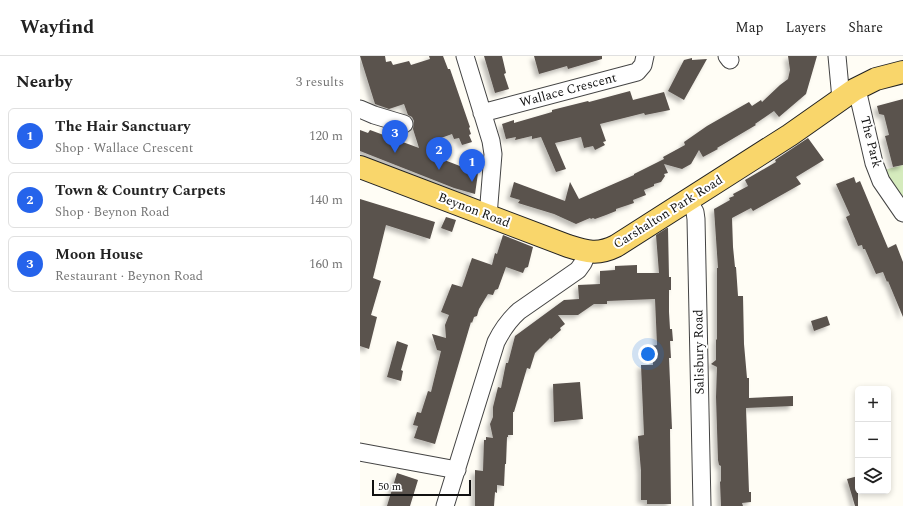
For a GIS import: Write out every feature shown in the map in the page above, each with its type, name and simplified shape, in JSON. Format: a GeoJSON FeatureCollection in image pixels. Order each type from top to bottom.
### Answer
{"type":"FeatureCollection","features":[{"type":"Feature","properties":{"kind":"main road","name":"Carshalton Park Road"},"geometry":{"type":"LineString","coordinates":[[588,252],[603,252],[616,246],[790,135],[848,95],[876,79],[903,72]]}},
{"type":"Feature","properties":{"kind":"main road","name":"Beynon Road"},"geometry":{"type":"LineString","coordinates":[[360,167],[568,246],[588,252]]}},
{"type":"Feature","properties":{"kind":"street"},"geometry":{"type":"LineString","coordinates":[[465,56],[491,141],[493,154],[488,216]]}},
{"type":"Feature","properties":{"kind":"street","name":"Wallace Crescent"},"geometry":{"type":"LineString","coordinates":[[482,113],[637,72],[643,65],[645,56]]}},
{"type":"Feature","properties":{"kind":"street"},"geometry":{"type":"LineString","coordinates":[[837,56],[848,95]]}},
{"type":"Feature","properties":{"kind":"street","name":"The Park"},"geometry":{"type":"LineString","coordinates":[[848,95],[860,98],[874,163],[881,181],[903,213]]}},
{"type":"Feature","properties":{"kind":"street"},"geometry":{"type":"LineString","coordinates":[[360,109],[404,124]]}},
{"type":"Feature","properties":{"kind":"street","name":"Salisbury Road"},"geometry":{"type":"LineString","coordinates":[[688,200],[695,212],[696,219],[702,506]]}},
{"type":"Feature","properties":{"kind":"street"},"geometry":{"type":"LineString","coordinates":[[445,506],[496,342],[501,332],[519,311],[578,270],[588,252]]}},
{"type":"Feature","properties":{"kind":"street"},"geometry":{"type":"LineString","coordinates":[[360,452],[457,470]]}},
{"type":"Feature","properties":{"kind":"green space"},"geometry":{"type":"Polygon","coordinates":[[[903,165],[903,210],[880,171],[903,165]]]}},
{"type":"Feature","properties":{"kind":"building"},"geometry":{"type":"Polygon","coordinates":[[[360,56],[385,56],[386,62],[391,61],[393,65],[409,61],[411,65],[430,59],[429,56],[443,56],[448,69],[450,69],[470,127],[471,134],[469,135],[472,142],[462,145],[459,138],[454,139],[452,134],[430,142],[434,156],[478,173],[475,194],[454,188],[360,151],[360,130],[368,133],[370,130],[419,148],[413,129],[414,121],[412,117],[408,115],[404,104],[389,109],[375,104],[360,56]]]}},
{"type":"Feature","properties":{"kind":"building"},"geometry":{"type":"Polygon","coordinates":[[[484,56],[502,56],[506,73],[504,74],[509,89],[495,93],[484,56]]]}},
{"type":"Feature","properties":{"kind":"building"},"geometry":{"type":"Polygon","coordinates":[[[534,56],[602,56],[602,59],[568,69],[567,66],[539,74],[534,56]]]}},
{"type":"Feature","properties":{"kind":"building"},"geometry":{"type":"Polygon","coordinates":[[[788,56],[817,56],[806,94],[779,117],[774,111],[755,124],[756,125],[703,157],[699,150],[691,164],[682,169],[664,164],[668,173],[664,174],[665,176],[661,182],[644,190],[646,195],[633,200],[634,203],[616,209],[616,211],[595,219],[590,218],[576,224],[554,214],[518,203],[520,200],[510,197],[514,182],[565,201],[570,182],[579,199],[634,175],[664,159],[663,157],[685,145],[684,142],[707,126],[749,102],[752,106],[761,100],[762,102],[788,79],[790,70],[788,56]]]}},
{"type":"Feature","properties":{"kind":"building"},"geometry":{"type":"Polygon","coordinates":[[[692,58],[692,60],[707,59],[684,100],[668,91],[684,60],[692,58]]]}},
{"type":"Feature","properties":{"kind":"building"},"geometry":{"type":"Polygon","coordinates":[[[630,91],[633,100],[664,92],[670,110],[645,115],[644,113],[600,124],[606,141],[603,142],[605,145],[595,150],[593,146],[584,148],[581,137],[555,143],[566,169],[556,172],[541,137],[532,139],[532,136],[515,140],[516,137],[506,139],[502,124],[514,120],[514,123],[552,112],[552,110],[630,91]]]}},
{"type":"Feature","properties":{"kind":"building"},"geometry":{"type":"Polygon","coordinates":[[[903,99],[903,165],[893,167],[885,136],[889,135],[884,115],[879,114],[877,106],[903,99]]]}},
{"type":"Feature","properties":{"kind":"building"},"geometry":{"type":"Polygon","coordinates":[[[808,138],[824,160],[796,177],[801,184],[753,211],[751,208],[732,218],[733,247],[738,296],[743,296],[744,344],[747,378],[749,378],[749,398],[793,396],[793,406],[746,408],[749,492],[751,492],[751,502],[742,503],[743,506],[721,506],[721,466],[719,465],[718,460],[716,397],[717,367],[711,364],[716,360],[717,339],[718,268],[714,209],[730,200],[729,198],[734,196],[733,194],[748,186],[745,180],[776,162],[775,160],[808,138]]]}},
{"type":"Feature","properties":{"kind":"building"},"geometry":{"type":"Polygon","coordinates":[[[854,177],[856,183],[860,181],[888,248],[896,244],[903,262],[903,317],[883,272],[876,274],[865,249],[863,249],[862,245],[858,246],[846,217],[850,215],[836,184],[854,177]]]}},
{"type":"Feature","properties":{"kind":"building"},"geometry":{"type":"Polygon","coordinates":[[[360,199],[435,222],[430,239],[386,225],[373,278],[381,281],[371,315],[377,317],[369,349],[360,346],[360,199]]]}},
{"type":"Feature","properties":{"kind":"building"},"geometry":{"type":"Polygon","coordinates":[[[446,217],[456,220],[452,232],[441,228],[446,217]]]}},
{"type":"Feature","properties":{"kind":"building"},"geometry":{"type":"Polygon","coordinates":[[[667,228],[669,277],[671,277],[671,290],[669,290],[669,312],[670,329],[672,329],[673,341],[670,341],[671,358],[669,358],[672,429],[670,429],[671,504],[647,504],[647,500],[641,500],[641,471],[638,436],[644,435],[641,365],[653,365],[652,346],[657,345],[655,299],[607,301],[607,304],[594,304],[578,315],[558,315],[565,324],[560,328],[561,330],[551,339],[550,338],[535,353],[530,369],[527,368],[513,412],[513,435],[508,435],[507,437],[504,486],[497,485],[494,506],[475,506],[475,470],[483,471],[484,440],[486,440],[486,437],[493,438],[490,424],[493,417],[493,407],[498,387],[501,388],[506,363],[508,363],[515,336],[564,300],[579,299],[578,285],[600,284],[600,271],[615,270],[615,266],[637,265],[637,273],[659,273],[656,235],[667,228]]]}},
{"type":"Feature","properties":{"kind":"building"},"geometry":{"type":"Polygon","coordinates":[[[503,235],[533,247],[528,267],[525,268],[523,273],[506,267],[498,289],[495,290],[493,295],[488,294],[479,309],[477,316],[474,317],[472,323],[471,322],[435,444],[414,438],[418,426],[413,425],[417,412],[421,413],[428,391],[431,392],[441,351],[437,350],[432,334],[446,338],[445,325],[449,315],[441,312],[452,284],[462,287],[472,258],[492,265],[495,253],[497,254],[503,235]]]}},
{"type":"Feature","properties":{"kind":"building"},"geometry":{"type":"Polygon","coordinates":[[[827,316],[830,325],[814,331],[811,321],[827,316]]]}},
{"type":"Feature","properties":{"kind":"building"},"geometry":{"type":"Polygon","coordinates":[[[397,341],[408,345],[401,370],[403,371],[401,381],[387,377],[397,341]]]}},
{"type":"Feature","properties":{"kind":"building"},"geometry":{"type":"Polygon","coordinates":[[[580,382],[583,419],[554,422],[553,384],[580,382]]]}},
{"type":"Feature","properties":{"kind":"building"},"geometry":{"type":"Polygon","coordinates":[[[397,473],[418,480],[410,506],[387,506],[397,473]]]}},
{"type":"Feature","properties":{"kind":"building"},"geometry":{"type":"Polygon","coordinates":[[[855,477],[855,494],[858,494],[858,506],[855,506],[847,479],[855,477]]]}},
{"type":"Feature","properties":{"kind":"place","name":"Moon House"},"geometry":{"type":"Point","coordinates":[395,153]}},
{"type":"Feature","properties":{"kind":"place","name":"Town & Country Carpets"},"geometry":{"type":"Point","coordinates":[439,170]}},
{"type":"Feature","properties":{"kind":"place","name":"The Hair Sanctuary"},"geometry":{"type":"Point","coordinates":[472,182]}}]}
